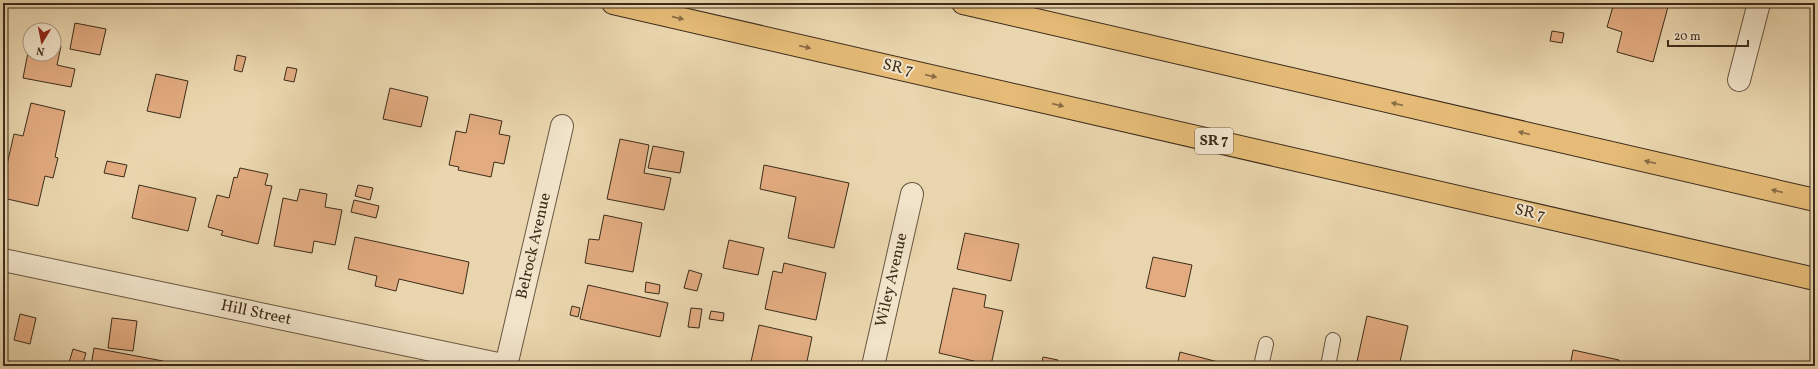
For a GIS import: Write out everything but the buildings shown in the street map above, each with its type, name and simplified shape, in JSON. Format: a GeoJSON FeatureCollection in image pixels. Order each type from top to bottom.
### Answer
{"type":"FeatureCollection","features":[{"type":"Feature","properties":{"kind":"highway","name":"SR 7"},"geometry":{"type":"LineString","coordinates":[[613,3],[1815,279]]}},
{"type":"Feature","properties":{"kind":"highway"},"geometry":{"type":"LineString","coordinates":[[964,3],[1815,200]]}},
{"type":"Feature","properties":{"kind":"street"},"geometry":{"type":"LineString","coordinates":[[1739,80],[1759,3]]}},
{"type":"Feature","properties":{"kind":"street","name":"Belrock Avenue"},"geometry":{"type":"LineString","coordinates":[[507,366],[562,126]]}},
{"type":"Feature","properties":{"kind":"street","name":"Wiley Avenue"},"geometry":{"type":"LineString","coordinates":[[872,366],[912,194]]}},
{"type":"Feature","properties":{"kind":"street","name":"Hill Street"},"geometry":{"type":"LineString","coordinates":[[3,260],[507,366]]}},
{"type":"Feature","properties":{"kind":"lane"},"geometry":{"type":"LineString","coordinates":[[1328,366],[1332,340]]}},
{"type":"Feature","properties":{"kind":"lane"},"geometry":{"type":"LineString","coordinates":[[1261,366],[1266,344]]}}]}
